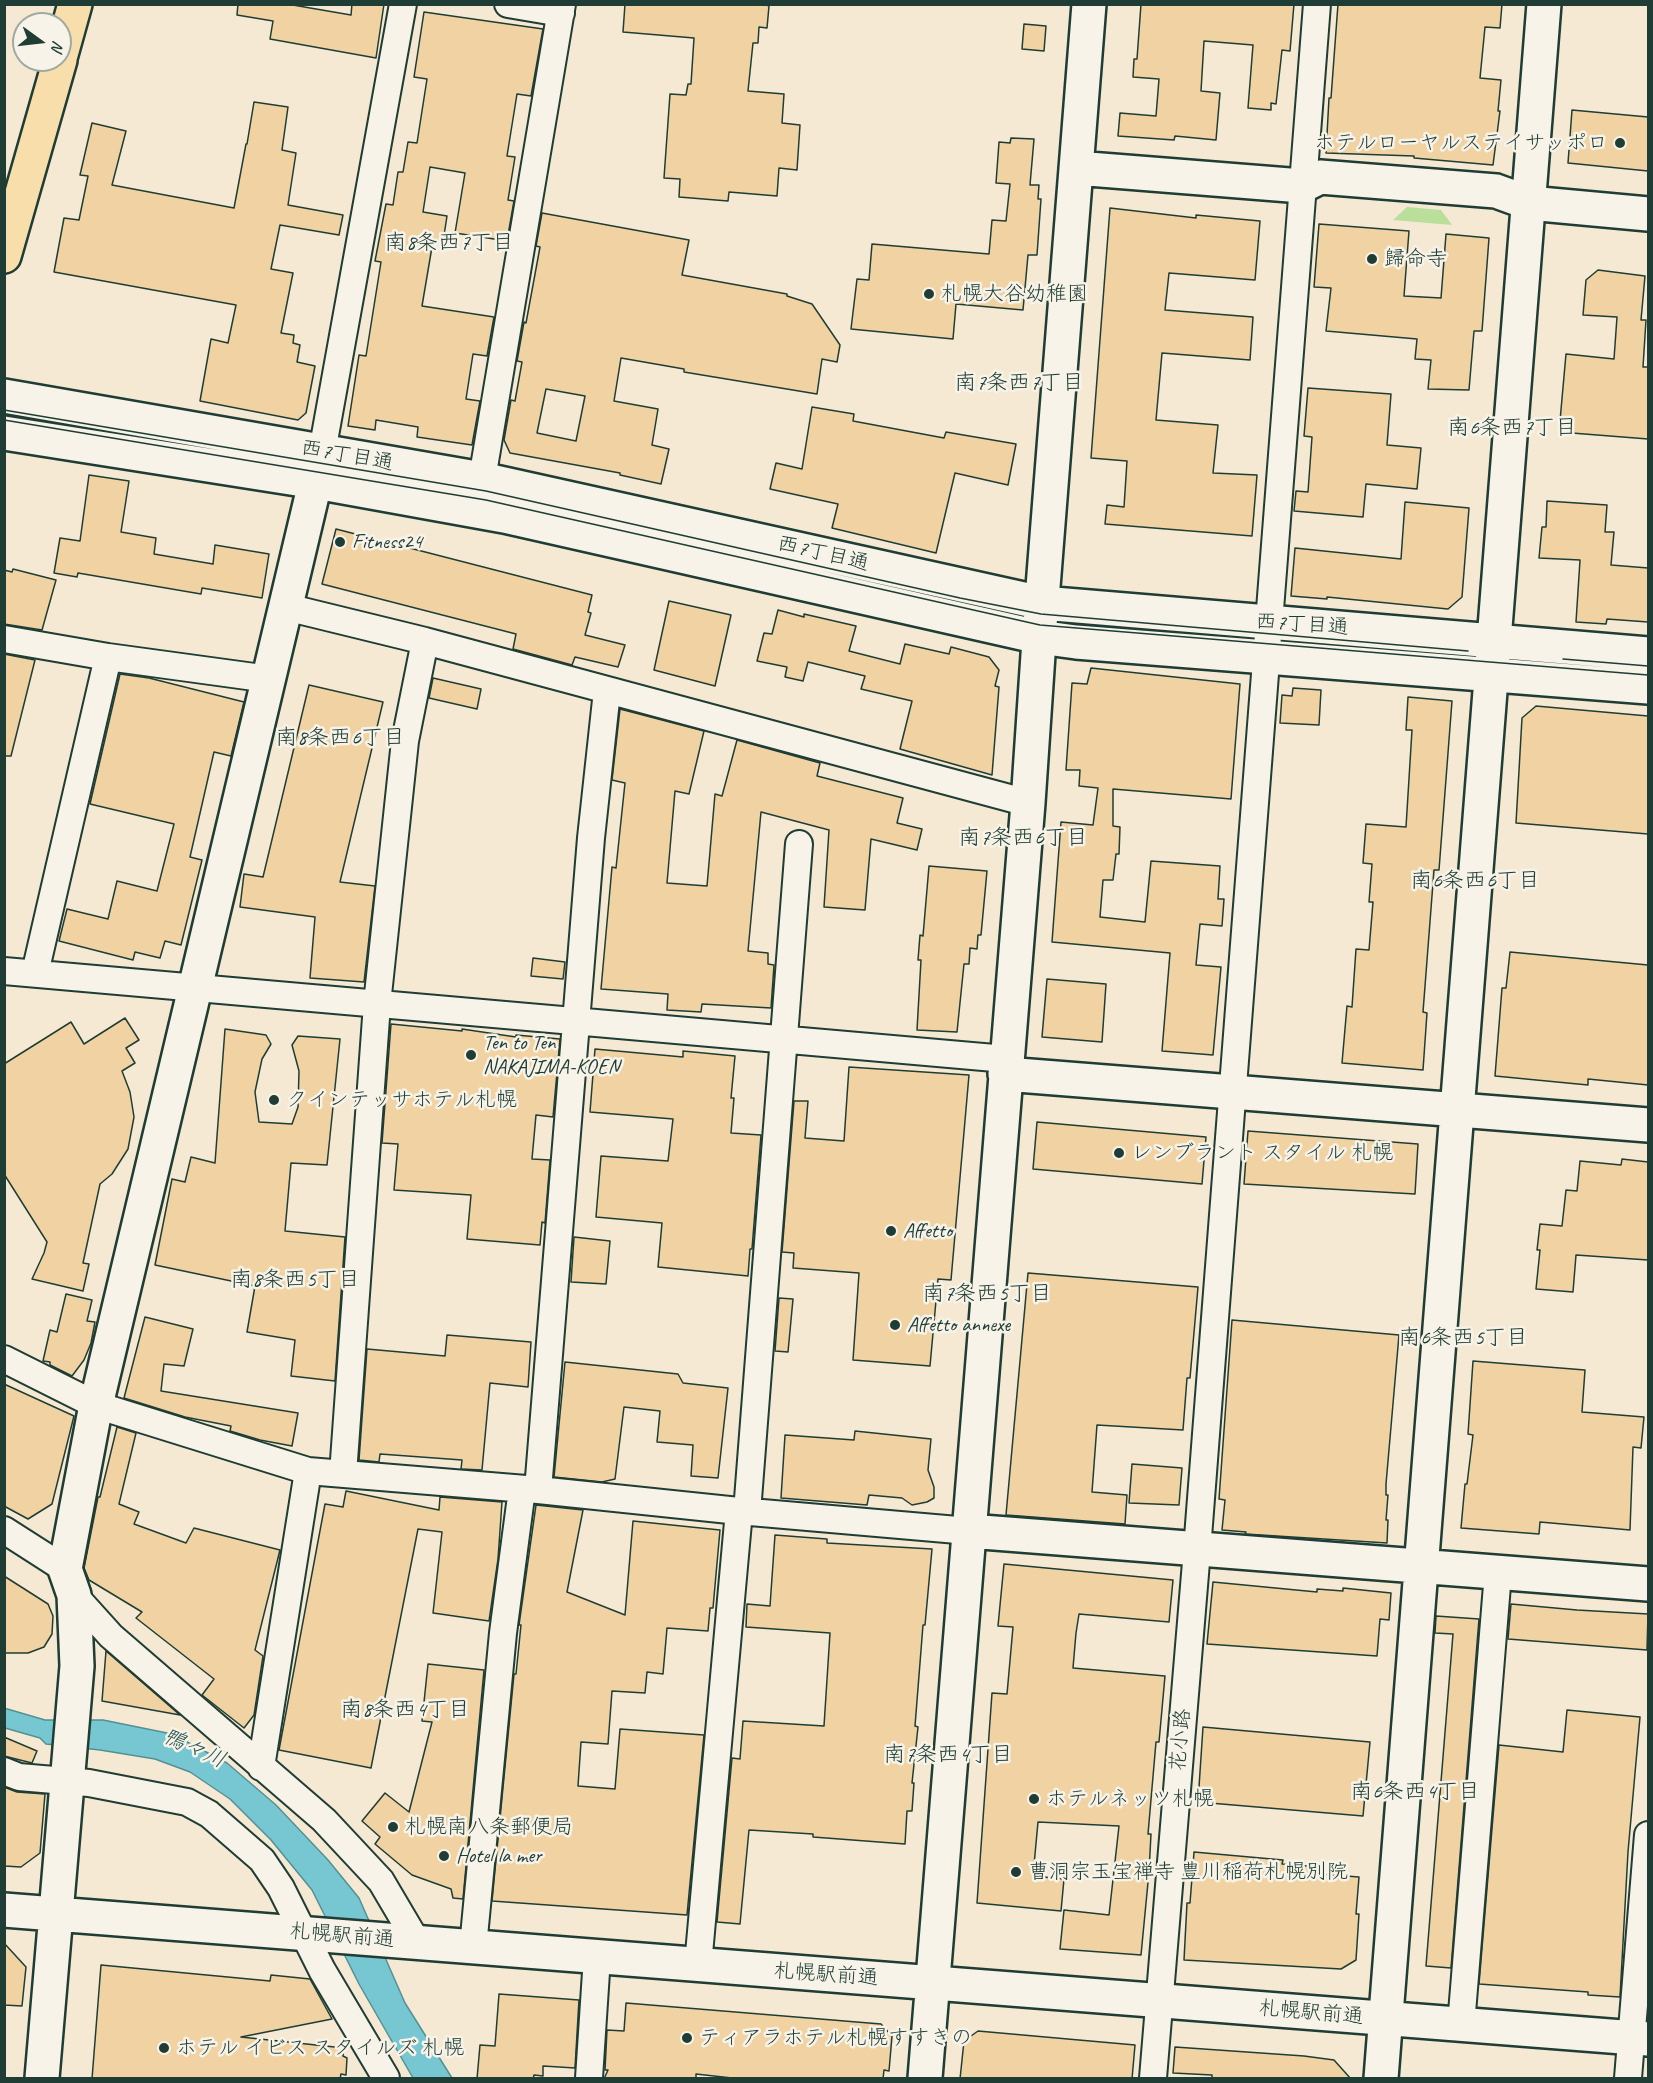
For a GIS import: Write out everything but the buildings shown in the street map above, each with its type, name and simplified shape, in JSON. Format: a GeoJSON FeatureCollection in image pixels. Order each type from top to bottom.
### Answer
{"type":"FeatureCollection","features":[{"type":"Feature","properties":{"kind":"main road"},"geometry":{"type":"LineString","coordinates":[[4,256],[56,72]]}},
{"type":"Feature","properties":{"kind":"street"},"geometry":{"type":"LineString","coordinates":[[42,2079],[77,1666],[70,1582],[96,1405],[319,467],[403,4]]}},
{"type":"Feature","properties":{"kind":"street"},"geometry":{"type":"LineString","coordinates":[[482,478],[562,9],[508,4]]}},
{"type":"Feature","properties":{"kind":"street"},"geometry":{"type":"LineString","coordinates":[[925,2079],[1028,803],[1089,4]]}},
{"type":"Feature","properties":{"kind":"street","name":"花小路"},"geometry":{"type":"LineString","coordinates":[[1153,2079],[1197,1550],[1317,4]]}},
{"type":"Feature","properties":{"kind":"street"},"geometry":{"type":"LineString","coordinates":[[1381,2079],[1544,4]]}},
{"type":"Feature","properties":{"kind":"street"},"geometry":{"type":"LineString","coordinates":[[1076,168],[1302,186],[1320,177],[1496,191],[1529,203],[1648,214]]}},
{"type":"Feature","properties":{"kind":"street","name":"西7丁目通"},"geometry":{"type":"LineString","coordinates":[[4,396],[319,467],[504,516],[1039,637],[1076,642],[1648,687]]}},
{"type":"Feature","properties":{"kind":"street","name":"西7丁目通"},"geometry":{"type":"LineString","coordinates":[[4,433],[319,467],[482,478],[1042,603],[1648,654]]}},
{"type":"Feature","properties":{"kind":"street"},"geometry":{"type":"LineString","coordinates":[[286,607],[424,641],[1028,803]]}},
{"type":"Feature","properties":{"kind":"street"},"geometry":{"type":"LineString","coordinates":[[4,639],[108,657],[269,679]]}},
{"type":"Feature","properties":{"kind":"street"},"geometry":{"type":"LineString","coordinates":[[343,1474],[377,1004],[405,741],[424,641]]}},
{"type":"Feature","properties":{"kind":"street"},"geometry":{"type":"LineString","coordinates":[[34,973],[108,657]]}},
{"type":"Feature","properties":{"kind":"street"},"geometry":{"type":"LineString","coordinates":[[473,1947],[503,1633],[530,1490],[577,1021],[591,838],[608,691]]}},
{"type":"Feature","properties":{"kind":"street"},"geometry":{"type":"LineString","coordinates":[[698,1965],[743,1511],[798,844]]}},
{"type":"Feature","properties":{"kind":"street"},"geometry":{"type":"LineString","coordinates":[[4,971],[782,1040],[1232,1092],[1648,1125]]}},
{"type":"Feature","properties":{"kind":"street"},"geometry":{"type":"LineString","coordinates":[[4,1359],[96,1405],[308,1472],[530,1490],[969,1531],[1421,1568],[1648,1584],[1648,1578]]}},
{"type":"Feature","properties":{"kind":"street"},"geometry":{"type":"LineString","coordinates":[[261,1767],[308,1472]]}},
{"type":"Feature","properties":{"kind":"street"},"geometry":{"type":"LineString","coordinates":[[4,1530],[70,1582],[111,1636],[324,1820],[381,1881],[417,1942]]}},
{"type":"Feature","properties":{"kind":"street"},"geometry":{"type":"LineString","coordinates":[[1461,2025],[1498,1573]]}},
{"type":"Feature","properties":{"kind":"street"},"geometry":{"type":"LineString","coordinates":[[4,1771],[19,1777],[90,1783],[187,1802],[209,1814],[262,1860],[281,1888],[302,1933],[386,2079]]}},
{"type":"Feature","properties":{"kind":"street"},"geometry":{"type":"LineString","coordinates":[[1628,2079],[1640,2039],[1648,1835]]}},
{"type":"Feature","properties":{"kind":"street","name":"札幌駅前通"},"geometry":{"type":"LineString","coordinates":[[4,1910],[1640,2039]]}},
{"type":"Feature","properties":{"kind":"street"},"geometry":{"type":"LineString","coordinates":[[590,2079],[597,1957]]}},
{"type":"Feature","properties":{"kind":"green space"},"geometry":{"type":"Polygon","coordinates":[[[1407,207],[1441,210],[1452,225],[1393,220],[1407,207]]]}},
{"type":"Feature","properties":{"kind":"water","name":"鴨々川"},"geometry":{"type":"Polygon","coordinates":[[[4,1708],[45,1720],[103,1720],[172,1734],[227,1763],[276,1805],[328,1860],[359,1898],[405,2003],[452,2078],[413,2078],[359,1984],[312,1890],[271,1840],[230,1799],[190,1772],[155,1759],[46,1744],[40,1738],[5,1728],[4,1708]]]}},
{"type":"Feature","properties":{"kind":"tram line"},"geometry":{"type":"LineString","coordinates":[[4,410],[486,491],[960,598],[1041,614],[1468,651]]}},
{"type":"Feature","properties":{"kind":"tram line"},"geometry":{"type":"LineString","coordinates":[[4,420],[486,500],[1040,625],[1648,675]]}},
{"type":"Feature","properties":{"kind":"tram line"},"geometry":{"type":"LineString","coordinates":[[1563,659],[1648,666]]}},
{"type":"Feature","properties":{"kind":"place","name":"ホテルローヤルステイサッポロ"},"geometry":{"type":"Point","coordinates":[1620,143]}},
{"type":"Feature","properties":{"kind":"place","name":"歸命寺"},"geometry":{"type":"Point","coordinates":[1372,259]}},
{"type":"Feature","properties":{"kind":"place","name":"札幌大谷幼稚園"},"geometry":{"type":"Point","coordinates":[929,294]}},
{"type":"Feature","properties":{"kind":"place","name":"Fitness24"},"geometry":{"type":"Point","coordinates":[340,542]}},
{"type":"Feature","properties":{"kind":"place","name":"Ten to Ten NAKAJIMA-KOEN"},"geometry":{"type":"Point","coordinates":[471,1055]}},
{"type":"Feature","properties":{"kind":"place","name":"クインテッサホテル札幌"},"geometry":{"type":"Point","coordinates":[274,1100]}},
{"type":"Feature","properties":{"kind":"place","name":"レンブラント スタイル 札幌"},"geometry":{"type":"Point","coordinates":[1119,1153]}},
{"type":"Feature","properties":{"kind":"place","name":"Affetto"},"geometry":{"type":"Point","coordinates":[891,1231]}},
{"type":"Feature","properties":{"kind":"place","name":"Affetto annexe"},"geometry":{"type":"Point","coordinates":[895,1325]}},
{"type":"Feature","properties":{"kind":"place","name":"ホテルネッツ札幌"},"geometry":{"type":"Point","coordinates":[1034,1799]}},
{"type":"Feature","properties":{"kind":"place","name":"札幌南八条郵便局"},"geometry":{"type":"Point","coordinates":[393,1827]}},
{"type":"Feature","properties":{"kind":"place","name":"Hotel la mer"},"geometry":{"type":"Point","coordinates":[444,1856]}},
{"type":"Feature","properties":{"kind":"place","name":"曹洞宗玉宝禅寺 豊川稲荷札幌別院"},"geometry":{"type":"Point","coordinates":[1016,1872]}},
{"type":"Feature","properties":{"kind":"place","name":"ティアラホテル札幌すすきの"},"geometry":{"type":"Point","coordinates":[687,2038]}},
{"type":"Feature","properties":{"kind":"place","name":"ホテル イビス スタイルズ 札幌"},"geometry":{"type":"Point","coordinates":[164,2048]}},
{"type":"Feature","properties":{"kind":"district","name":"南8条西7丁目"},"geometry":{"type":"Point","coordinates":[449,243]}},
{"type":"Feature","properties":{"kind":"district","name":"南7条西7丁目"},"geometry":{"type":"Point","coordinates":[1019,383]}},
{"type":"Feature","properties":{"kind":"district","name":"南6条西7丁目"},"geometry":{"type":"Point","coordinates":[1512,428]}},
{"type":"Feature","properties":{"kind":"district","name":"南8条西6丁目"},"geometry":{"type":"Point","coordinates":[340,738]}},
{"type":"Feature","properties":{"kind":"district","name":"南7条西6丁目"},"geometry":{"type":"Point","coordinates":[1023,838]}},
{"type":"Feature","properties":{"kind":"district","name":"南6条西6丁目"},"geometry":{"type":"Point","coordinates":[1475,881]}},
{"type":"Feature","properties":{"kind":"district","name":"南8条西5丁目"},"geometry":{"type":"Point","coordinates":[295,1280]}},
{"type":"Feature","properties":{"kind":"district","name":"南7条西5丁目"},"geometry":{"type":"Point","coordinates":[987,1294]}},
{"type":"Feature","properties":{"kind":"district","name":"南6条西5丁目"},"geometry":{"type":"Point","coordinates":[1463,1338]}},
{"type":"Feature","properties":{"kind":"district","name":"南8条西4丁目"},"geometry":{"type":"Point","coordinates":[405,1710]}},
{"type":"Feature","properties":{"kind":"district","name":"南7条西4丁目"},"geometry":{"type":"Point","coordinates":[948,1755]}},
{"type":"Feature","properties":{"kind":"district","name":"南6条西4丁目"},"geometry":{"type":"Point","coordinates":[1415,1792]}}]}
